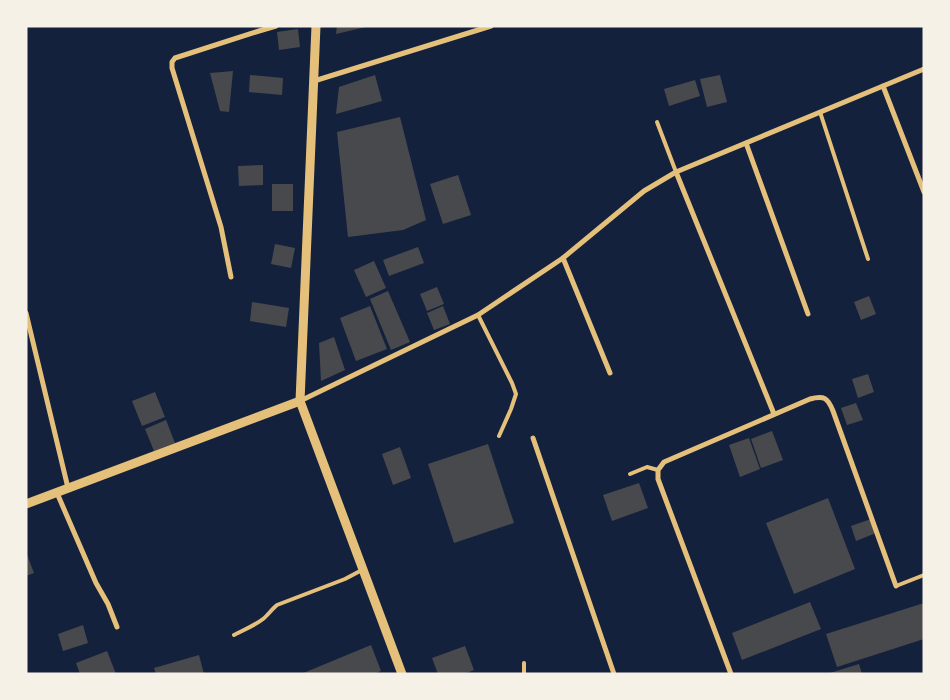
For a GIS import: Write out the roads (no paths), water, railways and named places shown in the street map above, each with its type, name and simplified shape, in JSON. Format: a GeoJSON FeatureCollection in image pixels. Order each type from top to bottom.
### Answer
{"type":"FeatureCollection","features":[{"type":"Feature","properties":{"kind":"street"},"geometry":{"type":"LineString","coordinates":[[231,277],[221,227],[172,68],[172,62],[175,58],[276,26]]}},
{"type":"Feature","properties":{"kind":"street"},"geometry":{"type":"LineString","coordinates":[[316,26],[300,401],[402,674]]}},
{"type":"Feature","properties":{"kind":"street"},"geometry":{"type":"LineString","coordinates":[[314,81],[491,26]]}},
{"type":"Feature","properties":{"kind":"street"},"geometry":{"type":"LineString","coordinates":[[26,504],[300,401],[478,315],[563,258],[644,191],[676,172],[924,69]]}},
{"type":"Feature","properties":{"kind":"street"},"geometry":{"type":"LineString","coordinates":[[883,86],[924,192]]}},
{"type":"Feature","properties":{"kind":"street"},"geometry":{"type":"LineString","coordinates":[[746,143],[808,314]]}},
{"type":"Feature","properties":{"kind":"street"},"geometry":{"type":"LineString","coordinates":[[676,172],[774,414]]}},
{"type":"Feature","properties":{"kind":"street"},"geometry":{"type":"LineString","coordinates":[[563,258],[610,373]]}},
{"type":"Feature","properties":{"kind":"street"},"geometry":{"type":"LineString","coordinates":[[26,313],[68,488]]}},
{"type":"Feature","properties":{"kind":"street"},"geometry":{"type":"LineString","coordinates":[[731,674],[658,479],[658,470],[664,462],[814,398],[822,398],[830,402],[896,586]]}},
{"type":"Feature","properties":{"kind":"street"},"geometry":{"type":"LineString","coordinates":[[533,438],[614,674]]}},
{"type":"Feature","properties":{"kind":"street"},"geometry":{"type":"LineString","coordinates":[[57,493],[96,584],[108,604],[117,627]]}},
{"type":"Feature","properties":{"kind":"lane"},"geometry":{"type":"LineString","coordinates":[[820,112],[868,259]]}},
{"type":"Feature","properties":{"kind":"lane"},"geometry":{"type":"LineString","coordinates":[[657,122],[676,172]]}},
{"type":"Feature","properties":{"kind":"lane"},"geometry":{"type":"LineString","coordinates":[[478,315],[516,394],[499,436]]}},
{"type":"Feature","properties":{"kind":"lane"},"geometry":{"type":"LineString","coordinates":[[630,474],[647,467],[658,470]]}},
{"type":"Feature","properties":{"kind":"lane"},"geometry":{"type":"LineString","coordinates":[[234,635],[260,621],[277,605],[345,579],[364,569]]}},
{"type":"Feature","properties":{"kind":"lane"},"geometry":{"type":"LineString","coordinates":[[896,586],[924,575]]}},
{"type":"Feature","properties":{"kind":"lane"},"geometry":{"type":"LineString","coordinates":[[524,663],[524,674]]}}]}
